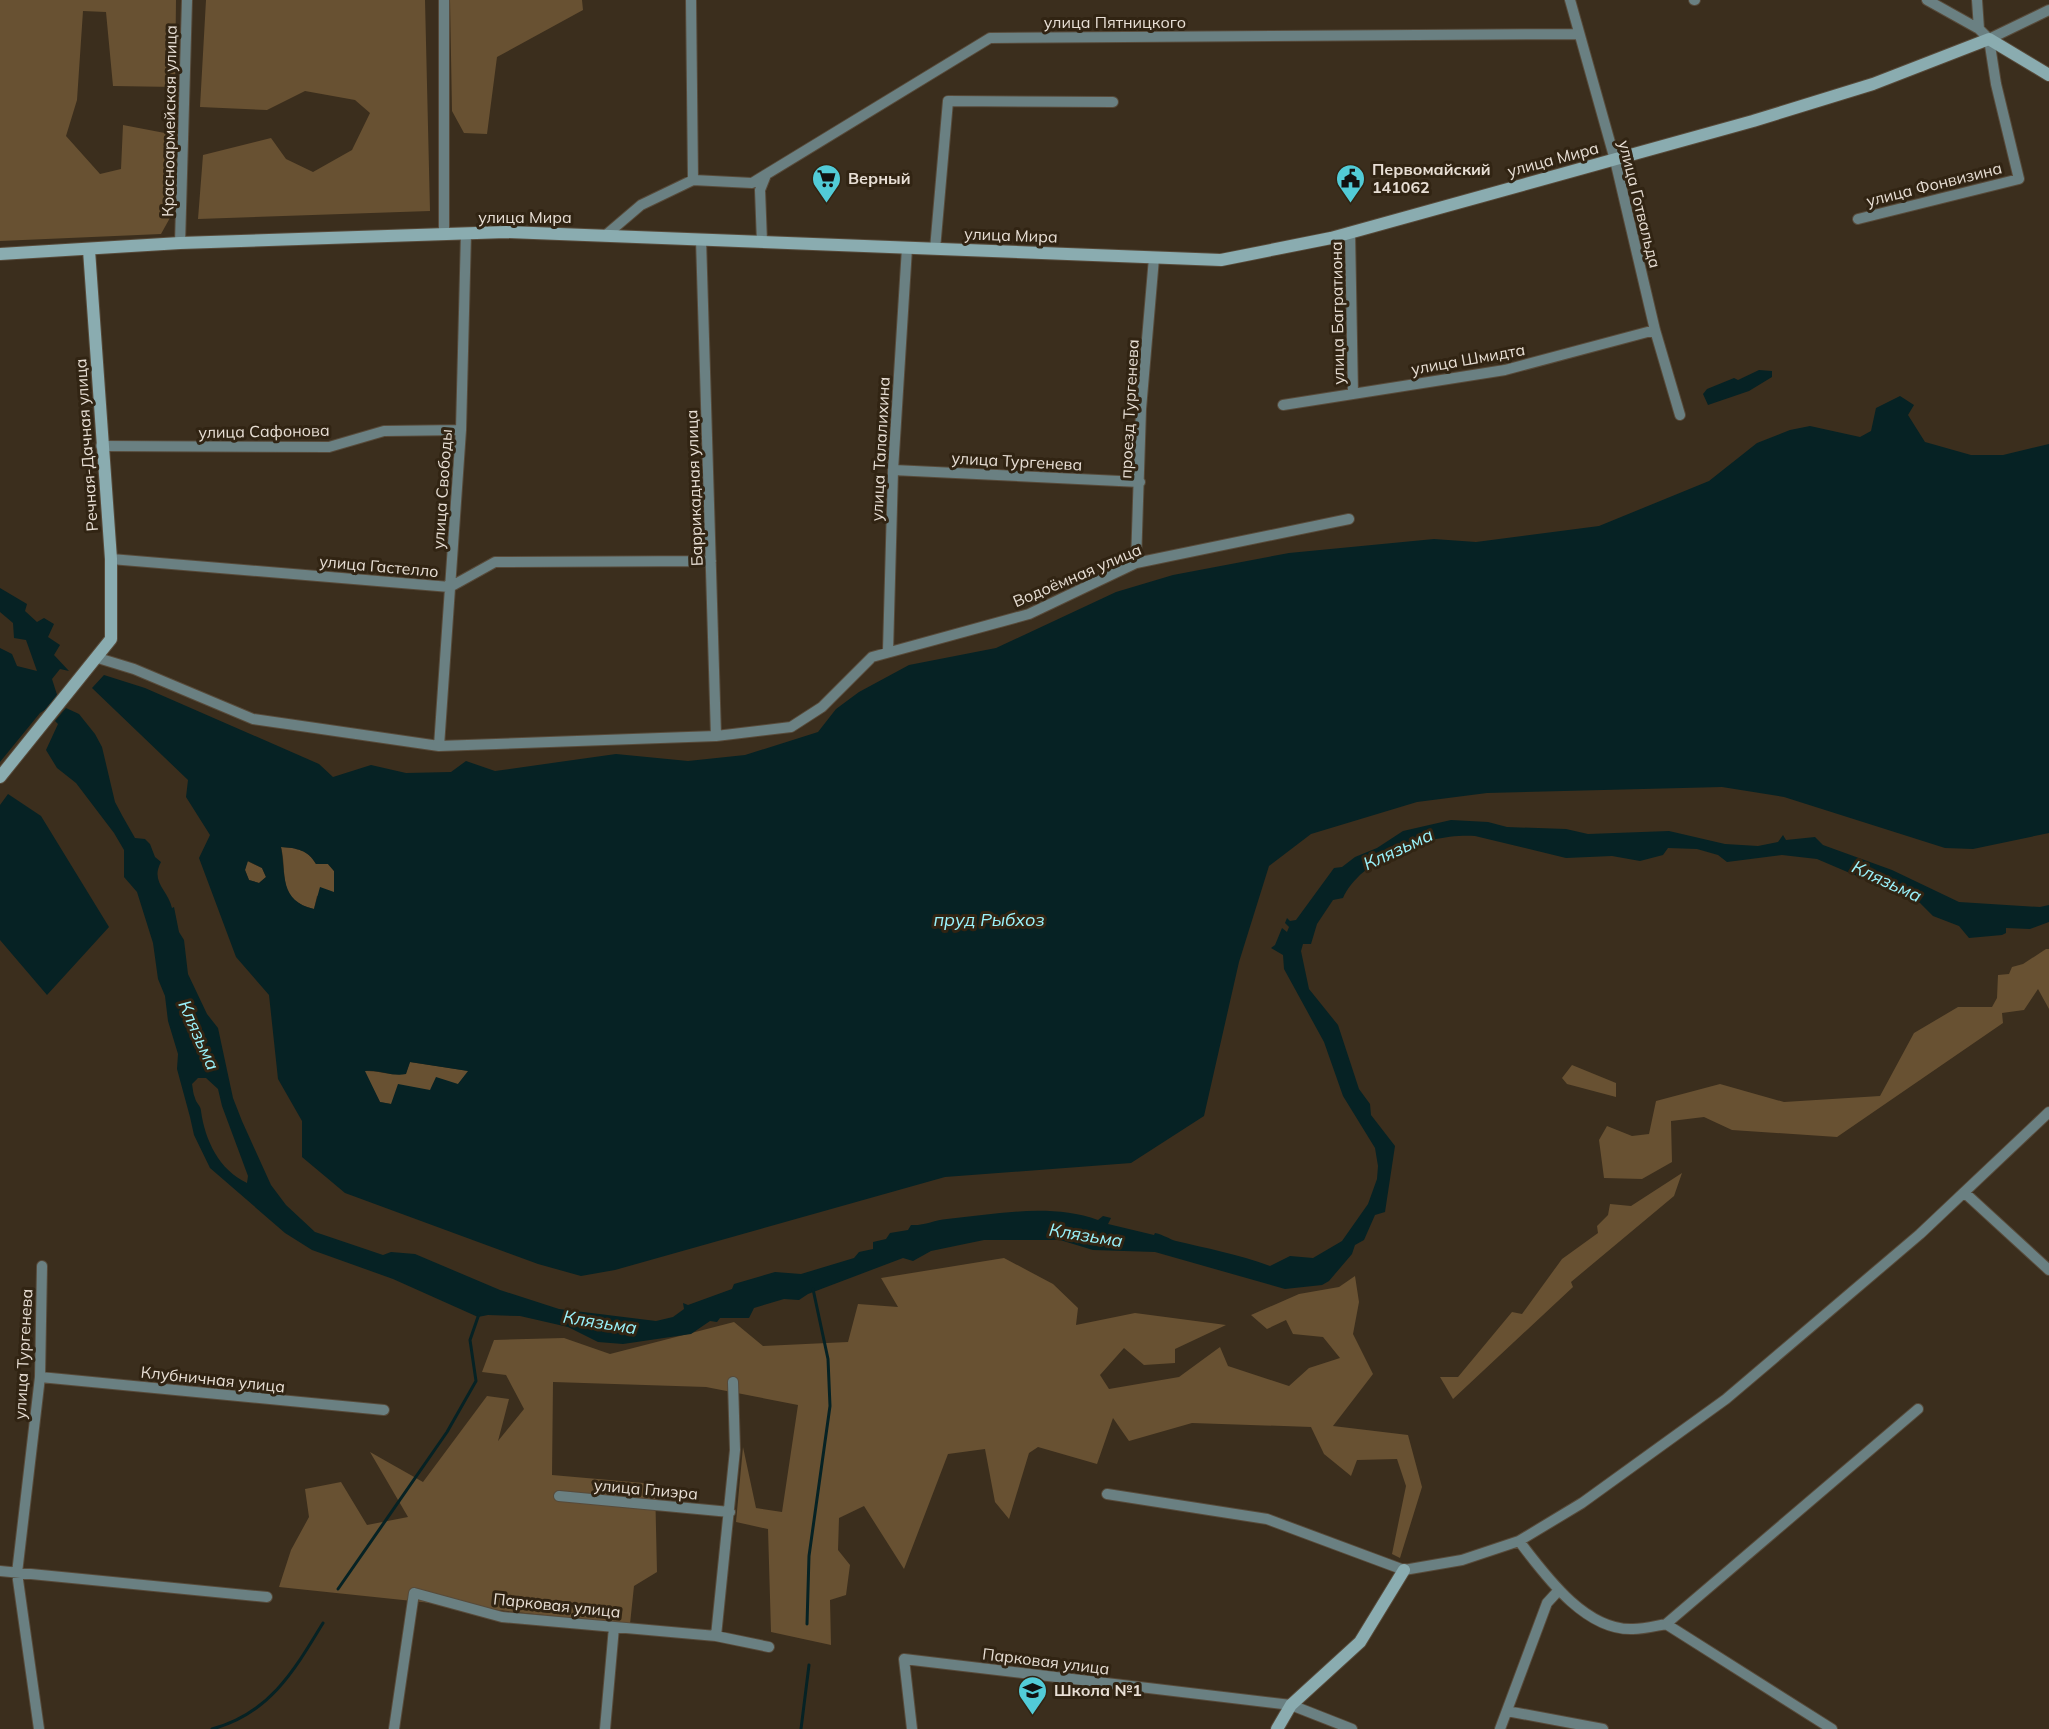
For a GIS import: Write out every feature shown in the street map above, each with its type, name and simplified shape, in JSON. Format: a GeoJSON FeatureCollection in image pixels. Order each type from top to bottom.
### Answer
{"type":"FeatureCollection","features":[{"type":"Feature","properties":{"kind":"street","name":"Красноармейская улица"},"geometry":{"type":"LineString","coordinates":[[180,243],[187,0]]}},
{"type":"Feature","properties":{"kind":"street"},"geometry":{"type":"LineString","coordinates":[[444,0],[444,234]]}},
{"type":"Feature","properties":{"kind":"street"},"geometry":{"type":"LineString","coordinates":[[608,234],[640,205],[693,180],[691,0]]}},
{"type":"Feature","properties":{"kind":"street","name":"улица Готвальда"},"geometry":{"type":"LineString","coordinates":[[1570,0],[1615,160],[1655,330],[1680,416]]}},
{"type":"Feature","properties":{"kind":"street"},"geometry":{"type":"LineString","coordinates":[[1927,0],[1980,29],[1989,39],[2049,75]]}},
{"type":"Feature","properties":{"kind":"street"},"geometry":{"type":"LineString","coordinates":[[1977,0],[1980,29]]}},
{"type":"Feature","properties":{"kind":"street"},"geometry":{"type":"LineString","coordinates":[[1989,39],[2049,10]]}},
{"type":"Feature","properties":{"kind":"street","name":"улица Пятницкого"},"geometry":{"type":"LineString","coordinates":[[693,180],[752,183],[990,38],[1579,34]]}},
{"type":"Feature","properties":{"kind":"street","name":"улица Мира"},"geometry":{"type":"LineString","coordinates":[[0,254],[180,243],[466,233],[608,234],[1221,260],[1350,232],[1615,160],[1873,84],[1989,39]]}},
{"type":"Feature","properties":{"kind":"street","name":"улица Фонвизина"},"geometry":{"type":"LineString","coordinates":[[1858,219],[2019,178],[1996,84],[1989,39]]}},
{"type":"Feature","properties":{"kind":"street"},"geometry":{"type":"LineString","coordinates":[[935,249],[948,101],[1113,102]]}},
{"type":"Feature","properties":{"kind":"street"},"geometry":{"type":"LineString","coordinates":[[762,242],[760,189],[766,175]]}},
{"type":"Feature","properties":{"kind":"street","name":"улица Багратиона"},"geometry":{"type":"LineString","coordinates":[[1350,232],[1353,394]]}},
{"type":"Feature","properties":{"kind":"street","name":"улица Свободы"},"geometry":{"type":"LineString","coordinates":[[439,746],[461,430],[466,233]]}},
{"type":"Feature","properties":{"kind":"street","name":"Баррикадная улица"},"geometry":{"type":"LineString","coordinates":[[701,239],[717,736]]}},
{"type":"Feature","properties":{"kind":"street","name":"улица Талалихина"},"geometry":{"type":"LineString","coordinates":[[888,651],[893,470],[907,248]]}},
{"type":"Feature","properties":{"kind":"street","name":"Речная-Дачная улица"},"geometry":{"type":"LineString","coordinates":[[89,250],[101,446],[111,559],[111,639],[98,658]]}},
{"type":"Feature","properties":{"kind":"street","name":"проезд Тургенева"},"geometry":{"type":"LineString","coordinates":[[1136,563],[1141,409],[1154,258]]}},
{"type":"Feature","properties":{"kind":"street","name":"улица Шмидта"},"geometry":{"type":"LineString","coordinates":[[1283,405],[1505,370],[1655,330]]}},
{"type":"Feature","properties":{"kind":"street","name":"улица Сафонова"},"geometry":{"type":"LineString","coordinates":[[101,446],[329,447],[384,431],[461,430]]}},
{"type":"Feature","properties":{"kind":"street","name":"улица Тургенева"},"geometry":{"type":"LineString","coordinates":[[893,470],[1140,482]]}},
{"type":"Feature","properties":{"kind":"street","name":"Водоёмная улица"},"geometry":{"type":"LineString","coordinates":[[98,658],[135,669],[253,719],[439,746],[717,736],[791,727],[822,707],[872,657],[1029,614],[1136,563],[1349,519]]}},
{"type":"Feature","properties":{"kind":"street","name":"улица Гастелло"},"geometry":{"type":"LineString","coordinates":[[111,559],[450,587],[495,562],[711,561]]}},
{"type":"Feature","properties":{"kind":"street"},"geometry":{"type":"LineString","coordinates":[[0,777],[98,658]]}},
{"type":"Feature","properties":{"kind":"street"},"geometry":{"type":"LineString","coordinates":[[1107,1494],[1267,1518],[1404,1570],[1462,1560],[1519,1541],[1582,1503],[1726,1399],[1965,1193],[2049,1112]]}},
{"type":"Feature","properties":{"kind":"street"},"geometry":{"type":"LineString","coordinates":[[1965,1193],[2049,1270]]}},
{"type":"Feature","properties":{"kind":"street","name":"улица Тургенева"},"geometry":{"type":"LineString","coordinates":[[39,1729],[17,1573],[40,1377],[42,1266]]}},
{"type":"Feature","properties":{"kind":"street","name":"Клубничная улица"},"geometry":{"type":"LineString","coordinates":[[40,1377],[384,1410]]}},
{"type":"Feature","properties":{"kind":"street"},"geometry":{"type":"LineString","coordinates":[[716,1636],[735,1450],[734,1382]]}},
{"type":"Feature","properties":{"kind":"street"},"geometry":{"type":"LineString","coordinates":[[1519,1541],[1558,1591],[1597,1620],[1631,1630],[1666,1624],[1918,1409]]}},
{"type":"Feature","properties":{"kind":"street","name":"улица Глиэра"},"geometry":{"type":"LineString","coordinates":[[559,1496],[730,1512]]}},
{"type":"Feature","properties":{"kind":"street"},"geometry":{"type":"LineString","coordinates":[[1277,1729],[1291,1705],[1360,1642],[1404,1570]]}},
{"type":"Feature","properties":{"kind":"street"},"geometry":{"type":"LineString","coordinates":[[0,1571],[267,1597]]}},
{"type":"Feature","properties":{"kind":"street"},"geometry":{"type":"LineString","coordinates":[[1500,1729],[1547,1603],[1558,1591]]}},
{"type":"Feature","properties":{"kind":"street","name":"Парковая улица"},"geometry":{"type":"LineString","coordinates":[[394,1729],[414,1593],[502,1617],[716,1636],[769,1647]]}},
{"type":"Feature","properties":{"kind":"street"},"geometry":{"type":"LineString","coordinates":[[1666,1624],[1832,1729]]}},
{"type":"Feature","properties":{"kind":"street"},"geometry":{"type":"LineString","coordinates":[[605,1729],[615,1627]]}},
{"type":"Feature","properties":{"kind":"street","name":"Парковая улица"},"geometry":{"type":"LineString","coordinates":[[912,1729],[904,1659],[1291,1705],[1352,1729]]}},
{"type":"Feature","properties":{"kind":"street"},"geometry":{"type":"LineString","coordinates":[[1507,1711],[1603,1729]]}},
{"type":"Feature","properties":{"kind":"shaded area"},"geometry":{"type":"Polygon","coordinates":[[[0,0],[176,0],[175,87],[113,86],[106,12],[83,11],[77,100],[66,136],[100,174],[121,169],[123,125],[170,134],[171,216],[161,234],[0,241],[0,0]]]}},
{"type":"Feature","properties":{"kind":"shaded area"},"geometry":{"type":"Polygon","coordinates":[[[206,0],[425,0],[430,211],[198,219],[203,155],[271,138],[286,159],[313,172],[352,150],[370,113],[355,100],[305,91],[267,110],[200,107],[206,0]]]}},
{"type":"Feature","properties":{"kind":"shaded area"},"geometry":{"type":"Polygon","coordinates":[[[450,0],[582,0],[583,10],[497,57],[487,134],[464,133],[452,111],[450,0]]]}},
{"type":"Feature","properties":{"kind":"shaded area"},"geometry":{"type":"Polygon","coordinates":[[[281,847],[302,851],[316,864],[328,864],[334,871],[334,892],[317,896],[314,909],[302,905],[289,893],[281,847]]]}},
{"type":"Feature","properties":{"kind":"shaded area"},"geometry":{"type":"Polygon","coordinates":[[[247,861],[262,868],[266,877],[259,883],[249,880],[245,870],[247,861]]]}},
{"type":"Feature","properties":{"kind":"shaded area"},"geometry":{"type":"Polygon","coordinates":[[[2049,949],[2049,1009],[2038,989],[2024,1010],[2002,1013],[2003,1023],[1837,1137],[1732,1130],[1704,1117],[1671,1121],[1672,1162],[1642,1179],[1604,1178],[1599,1140],[1607,1126],[1632,1136],[1649,1134],[1656,1101],[1720,1084],[1784,1102],[1880,1096],[1914,1033],[1958,1007],[1992,1007],[1997,998],[1998,975],[2009,974],[2012,967],[2023,964],[2049,949]]]}},
{"type":"Feature","properties":{"kind":"shaded area"},"geometry":{"type":"Polygon","coordinates":[[[410,1062],[469,1071],[458,1084],[391,1104],[380,1102],[364,1071],[401,1074],[406,1073],[410,1062]]]}},
{"type":"Feature","properties":{"kind":"shaded area"},"geometry":{"type":"Polygon","coordinates":[[[1572,1065],[1616,1083],[1616,1097],[1567,1084],[1562,1078],[1572,1065]]]}},
{"type":"Feature","properties":{"kind":"shaded area"},"geometry":{"type":"Polygon","coordinates":[[[1682,1173],[1674,1196],[1571,1282],[1573,1287],[1453,1399],[1440,1377],[1458,1377],[1512,1312],[1522,1314],[1562,1259],[1598,1233],[1597,1226],[1608,1215],[1610,1204],[1631,1206],[1682,1173]]]}},
{"type":"Feature","properties":{"kind":"shaded area"},"geometry":{"type":"Polygon","coordinates":[[[1004,1258],[1053,1284],[1078,1308],[1076,1325],[1135,1313],[1226,1325],[1175,1349],[1175,1363],[1144,1365],[1124,1348],[1100,1375],[1109,1389],[1179,1377],[1220,1347],[1228,1366],[1289,1386],[1309,1368],[1340,1358],[1323,1337],[1293,1334],[1286,1320],[1267,1329],[1251,1315],[1299,1294],[1339,1287],[1355,1276],[1359,1302],[1353,1334],[1373,1374],[1333,1426],[1408,1435],[1422,1487],[1400,1558],[1392,1554],[1406,1486],[1397,1459],[1357,1460],[1351,1476],[1324,1454],[1311,1427],[1192,1423],[1129,1441],[1113,1418],[1097,1464],[1038,1447],[1029,1453],[1009,1519],[995,1502],[985,1449],[948,1454],[904,1569],[864,1506],[839,1518],[838,1550],[850,1565],[846,1595],[830,1600],[831,1645],[771,1632],[768,1529],[736,1522],[743,1447],[756,1508],[782,1512],[798,1405],[706,1387],[553,1382],[552,1475],[655,1484],[657,1572],[634,1586],[630,1624],[279,1587],[291,1550],[309,1517],[305,1489],[341,1482],[367,1525],[408,1517],[370,1452],[423,1482],[487,1396],[509,1399],[498,1441],[524,1409],[506,1375],[482,1372],[494,1340],[564,1338],[610,1354],[734,1322],[763,1346],[848,1342],[858,1304],[898,1307],[881,1278],[1004,1258]]]}},
{"type":"Feature","properties":{"kind":"water"},"geometry":{"type":"Polygon","coordinates":[[[1759,370],[1772,371],[1772,377],[1749,391],[1708,405],[1703,394],[1707,389],[1734,378],[1738,380],[1759,370]]]}},
{"type":"Feature","properties":{"kind":"water","name":"пруд Рыбхоз"},"geometry":{"type":"Polygon","coordinates":[[[1900,396],[1914,405],[1908,415],[1925,442],[1971,455],[2003,455],[2049,444],[2049,833],[1973,849],[1945,848],[1784,797],[1722,787],[1487,793],[1417,802],[1311,834],[1269,866],[1239,962],[1204,1116],[1131,1163],[945,1177],[615,1270],[581,1276],[538,1264],[345,1193],[302,1157],[302,1121],[278,1079],[269,995],[236,957],[199,858],[210,835],[186,797],[188,780],[92,688],[104,675],[145,688],[319,764],[333,777],[371,765],[406,773],[451,772],[466,761],[495,771],[616,754],[688,761],[745,755],[818,732],[836,709],[859,692],[909,665],[996,648],[1116,592],[1173,575],[1289,553],[1434,539],[1476,542],[1599,526],[1709,481],[1757,443],[1790,430],[1810,426],[1860,437],[1871,431],[1876,408],[1900,396]],[[281,847],[284,876],[289,893],[295,900],[314,909],[320,887],[334,892],[334,871],[328,864],[316,864],[302,851],[281,847]],[[248,861],[245,870],[249,880],[259,883],[266,877],[262,868],[248,861]],[[410,1062],[406,1074],[365,1071],[380,1102],[391,1104],[398,1084],[430,1090],[436,1077],[458,1084],[468,1071],[410,1062]]]}},
{"type":"Feature","properties":{"kind":"water"},"geometry":{"type":"Polygon","coordinates":[[[0,588],[27,604],[25,611],[37,622],[44,618],[54,624],[48,637],[60,645],[54,655],[69,671],[60,669],[52,679],[59,701],[40,713],[0,762],[0,648],[12,654],[17,666],[37,671],[26,640],[14,638],[13,623],[0,612],[0,588]]]}},
{"type":"Feature","properties":{"kind":"water","name":"Клязьма"},"geometry":{"type":"Polygon","coordinates":[[[66,708],[79,714],[95,734],[102,747],[115,802],[135,838],[145,839],[150,844],[155,857],[161,862],[158,869],[159,881],[172,908],[174,907],[179,932],[184,940],[188,974],[207,1014],[218,1028],[233,1098],[271,1185],[286,1205],[315,1232],[383,1255],[391,1252],[415,1254],[500,1290],[559,1309],[656,1321],[673,1317],[684,1309],[683,1303],[688,1305],[732,1289],[734,1284],[775,1272],[801,1274],[854,1258],[859,1252],[873,1249],[873,1242],[886,1239],[890,1233],[908,1230],[911,1225],[947,1219],[1023,1211],[1061,1212],[1098,1220],[1103,1216],[1111,1218],[1108,1224],[1154,1235],[1155,1233],[1176,1241],[1270,1266],[1290,1256],[1313,1258],[1342,1241],[1368,1204],[1377,1179],[1378,1166],[1375,1148],[1343,1096],[1324,1042],[1284,969],[1283,955],[1271,948],[1275,945],[1282,928],[1287,932],[1289,927],[1285,923],[1287,918],[1290,921],[1296,920],[1334,868],[1342,867],[1355,857],[1377,848],[1403,831],[1451,820],[1488,822],[1507,827],[1566,829],[1588,834],[1669,831],[1725,844],[1758,846],[1778,842],[1783,835],[1786,840],[1815,837],[1823,845],[1892,870],[1959,902],[2040,907],[2049,905],[2049,922],[2030,929],[2006,928],[2006,933],[2002,935],[1969,938],[1959,926],[1933,916],[1920,903],[1817,859],[1782,855],[1727,862],[1718,855],[1697,849],[1668,848],[1663,855],[1640,861],[1612,856],[1566,858],[1475,836],[1457,836],[1418,843],[1381,860],[1352,883],[1343,898],[1333,900],[1317,924],[1311,944],[1303,944],[1301,951],[1309,989],[1338,1025],[1359,1089],[1370,1104],[1371,1115],[1395,1146],[1385,1212],[1375,1215],[1364,1240],[1355,1245],[1352,1254],[1329,1281],[1322,1285],[1285,1289],[1155,1252],[1093,1250],[1060,1240],[984,1240],[931,1251],[913,1261],[903,1258],[808,1294],[799,1300],[784,1299],[754,1308],[749,1318],[720,1318],[717,1322],[710,1321],[691,1334],[623,1344],[598,1342],[568,1327],[520,1316],[478,1317],[393,1279],[312,1250],[285,1233],[210,1168],[194,1135],[177,1069],[178,1054],[168,1021],[165,996],[158,979],[153,943],[137,892],[124,877],[124,850],[76,783],[57,768],[46,750],[58,724],[55,721],[66,708]],[[198,1078],[192,1084],[206,1133],[221,1162],[247,1183],[248,1176],[218,1089],[206,1078],[198,1078]]]}},
{"type":"Feature","properties":{"kind":"water"},"geometry":{"type":"Polygon","coordinates":[[[8,794],[41,816],[109,927],[47,995],[0,940],[0,805],[8,794]]]}},
{"type":"Feature","properties":{"kind":"waterway"},"geometry":{"type":"LineString","coordinates":[[807,1624],[809,1556],[830,1406],[828,1359],[813,1289]]}},
{"type":"Feature","properties":{"kind":"waterway"},"geometry":{"type":"LineString","coordinates":[[338,1589],[447,1432],[476,1381],[470,1340],[479,1314]]}},
{"type":"Feature","properties":{"kind":"waterway"},"geometry":{"type":"LineString","coordinates":[[212,1729],[232,1722],[265,1702],[290,1674],[323,1623]]}},
{"type":"Feature","properties":{"kind":"waterway"},"geometry":{"type":"LineString","coordinates":[[801,1729],[809,1665]]}},
{"type":"Feature","properties":{"kind":"place","name":"Верный"},"geometry":{"type":"Point","coordinates":[827,204]}},
{"type":"Feature","properties":{"kind":"place","name":"Первомайский 141062"},"geometry":{"type":"Point","coordinates":[1351,204]}},
{"type":"Feature","properties":{"kind":"place","name":"Школа №1"},"geometry":{"type":"Point","coordinates":[1033,1716]}}]}
